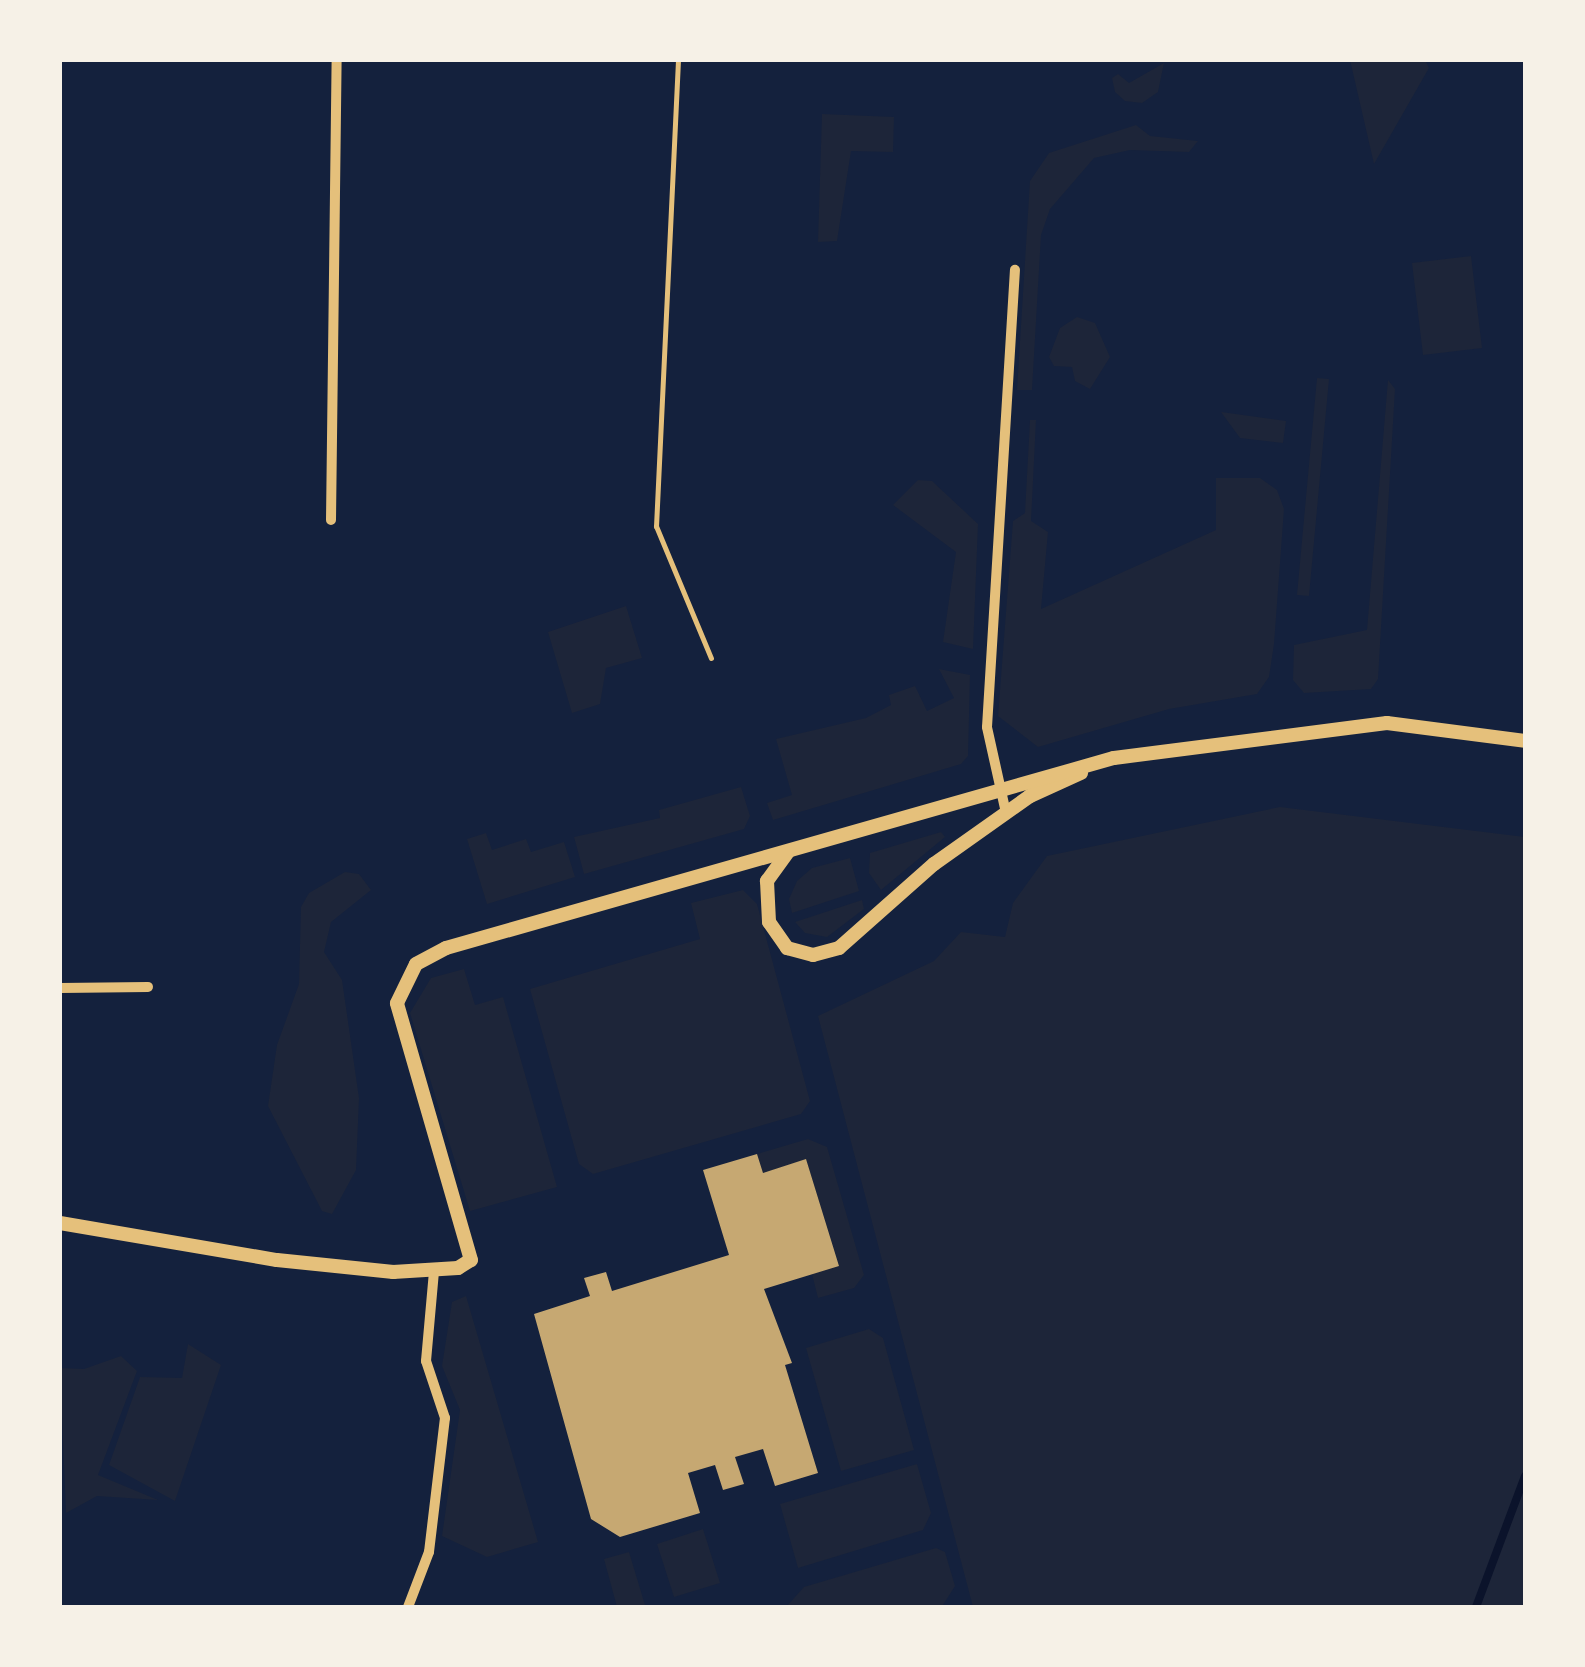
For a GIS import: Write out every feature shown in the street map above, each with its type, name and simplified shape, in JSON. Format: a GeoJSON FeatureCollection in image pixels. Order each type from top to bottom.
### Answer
{"type":"FeatureCollection","features":[{"type":"Feature","properties":{"kind":"street"},"geometry":{"type":"LineString","coordinates":[[331,520],[337,60]]}},
{"type":"Feature","properties":{"kind":"street"},"geometry":{"type":"LineString","coordinates":[[1006,814],[987,727],[1015,270]]}},
{"type":"Feature","properties":{"kind":"street"},"geometry":{"type":"LineString","coordinates":[[60,1223],[277,1260],[434,1272],[472,1260],[397,1003],[416,964],[446,948],[1000,787],[1114,758],[1387,723],[1525,742]]}},
{"type":"Feature","properties":{"kind":"street"},"geometry":{"type":"LineString","coordinates":[[789,851],[767,881],[769,922],[788,948],[812,955],[839,948],[934,864],[1006,814],[1114,758]]}},
{"type":"Feature","properties":{"kind":"street"},"geometry":{"type":"LineString","coordinates":[[60,988],[148,987]]}},
{"type":"Feature","properties":{"kind":"street"},"geometry":{"type":"LineString","coordinates":[[408,1607],[429,1552],[445,1418],[426,1361],[434,1272]]}},
{"type":"Feature","properties":{"kind":"lane"},"geometry":{"type":"LineString","coordinates":[[678,60],[656,526],[712,658]]}},
{"type":"Feature","properties":{"kind":"shaded area"},"geometry":{"type":"Polygon","coordinates":[[[1350,60],[1425,60],[1429,68],[1374,164],[1350,60]]]}},
{"type":"Feature","properties":{"kind":"shaded area"},"geometry":{"type":"Polygon","coordinates":[[[1164,63],[1158,92],[1142,103],[1125,101],[1115,92],[1112,78],[1118,74],[1129,83],[1164,63]]]}},
{"type":"Feature","properties":{"kind":"shaded area"},"geometry":{"type":"Polygon","coordinates":[[[822,114],[894,117],[893,152],[851,151],[837,241],[818,242],[822,114]]]}},
{"type":"Feature","properties":{"kind":"shaded area"},"geometry":{"type":"Polygon","coordinates":[[[1136,125],[1150,136],[1198,141],[1189,152],[1130,150],[1094,158],[1050,209],[1041,235],[1032,390],[1017,390],[1030,181],[1049,153],[1136,125]]]}},
{"type":"Feature","properties":{"kind":"shaded area"},"geometry":{"type":"Polygon","coordinates":[[[1471,256],[1482,348],[1423,355],[1412,263],[1471,256]]]}},
{"type":"Feature","properties":{"kind":"shaded area"},"geometry":{"type":"Polygon","coordinates":[[[1077,317],[1095,323],[1110,357],[1090,389],[1075,381],[1072,367],[1054,366],[1049,357],[1060,328],[1077,317]]]}},
{"type":"Feature","properties":{"kind":"shaded area"},"geometry":{"type":"Polygon","coordinates":[[[1317,378],[1329,379],[1309,596],[1297,595],[1317,378]]]}},
{"type":"Feature","properties":{"kind":"shaded area"},"geometry":{"type":"Polygon","coordinates":[[[1388,380],[1395,389],[1378,679],[1371,689],[1304,693],[1293,680],[1294,645],[1367,630],[1388,380]]]}},
{"type":"Feature","properties":{"kind":"shaded area"},"geometry":{"type":"Polygon","coordinates":[[[1221,412],[1286,421],[1283,443],[1240,438],[1221,412]]]}},
{"type":"Feature","properties":{"kind":"shaded area"},"geometry":{"type":"Polygon","coordinates":[[[1030,420],[1036,420],[1031,521],[1048,532],[1041,609],[1216,530],[1216,478],[1260,478],[1277,490],[1284,509],[1274,644],[1269,677],[1257,694],[1169,709],[1038,747],[998,716],[1013,521],[1025,513],[1030,420]]]}},
{"type":"Feature","properties":{"kind":"shaded area"},"geometry":{"type":"Polygon","coordinates":[[[918,480],[932,481],[978,524],[973,649],[943,642],[956,552],[893,505],[918,480]]]}},
{"type":"Feature","properties":{"kind":"shaded area"},"geometry":{"type":"Polygon","coordinates":[[[626,606],[642,658],[606,668],[600,704],[572,713],[548,632],[626,606]]]}},
{"type":"Feature","properties":{"kind":"shaded area"},"geometry":{"type":"Polygon","coordinates":[[[939,669],[970,675],[968,756],[961,764],[773,820],[767,803],[792,795],[776,739],[866,718],[891,705],[889,695],[915,686],[927,711],[954,698],[939,669]]]}},
{"type":"Feature","properties":{"kind":"shaded area"},"geometry":{"type":"Polygon","coordinates":[[[741,787],[750,816],[744,829],[584,874],[574,837],[660,818],[659,810],[741,787]]]}},
{"type":"Feature","properties":{"kind":"shaded area"},"geometry":{"type":"Polygon","coordinates":[[[1280,807],[1525,837],[1525,1607],[973,1607],[818,1016],[934,961],[961,932],[1005,937],[1013,903],[1047,856],[1280,807]]]}},
{"type":"Feature","properties":{"kind":"shaded area"},"geometry":{"type":"Polygon","coordinates":[[[941,832],[945,837],[881,890],[869,873],[870,853],[941,832]]]}},
{"type":"Feature","properties":{"kind":"shaded area"},"geometry":{"type":"Polygon","coordinates":[[[486,833],[492,850],[526,839],[531,852],[564,842],[575,877],[487,904],[467,839],[486,833]]]}},
{"type":"Feature","properties":{"kind":"shaded area"},"geometry":{"type":"Polygon","coordinates":[[[850,858],[859,891],[792,913],[789,899],[797,881],[812,868],[850,858]]]}},
{"type":"Feature","properties":{"kind":"shaded area"},"geometry":{"type":"Polygon","coordinates":[[[345,872],[359,874],[371,890],[331,922],[324,952],[342,980],[359,1098],[356,1170],[332,1214],[322,1211],[268,1106],[277,1045],[299,984],[301,907],[309,893],[345,872]]]}},
{"type":"Feature","properties":{"kind":"shaded area"},"geometry":{"type":"Polygon","coordinates":[[[743,890],[757,904],[810,1101],[801,1114],[593,1174],[579,1164],[530,989],[700,939],[691,903],[743,890]]]}},
{"type":"Feature","properties":{"kind":"shaded area"},"geometry":{"type":"Polygon","coordinates":[[[862,900],[864,909],[827,937],[805,933],[795,922],[862,900]]]}},
{"type":"Feature","properties":{"kind":"shaded area"},"geometry":{"type":"Polygon","coordinates":[[[464,969],[475,1005],[503,997],[557,1187],[470,1211],[410,1013],[431,978],[464,969]]]}},
{"type":"Feature","properties":{"kind":"shaded area"},"geometry":{"type":"Polygon","coordinates":[[[808,1139],[827,1147],[864,1275],[854,1288],[818,1298],[812,1274],[839,1265],[806,1160],[763,1173],[757,1154],[808,1139]]]}},
{"type":"Feature","properties":{"kind":"shaded area"},"geometry":{"type":"Polygon","coordinates":[[[466,1296],[538,1542],[487,1557],[442,1536],[460,1410],[442,1366],[452,1302],[466,1296]]]}},
{"type":"Feature","properties":{"kind":"shaded area"},"geometry":{"type":"Polygon","coordinates":[[[869,1329],[883,1338],[914,1450],[841,1471],[806,1348],[869,1329]]]}},
{"type":"Feature","properties":{"kind":"shaded area"},"geometry":{"type":"Polygon","coordinates":[[[188,1344],[221,1365],[175,1501],[109,1465],[140,1377],[182,1378],[188,1344]]]}},
{"type":"Feature","properties":{"kind":"shaded area"},"geometry":{"type":"Polygon","coordinates":[[[121,1356],[137,1371],[98,1475],[158,1500],[97,1496],[66,1513],[60,1368],[84,1369],[121,1356]]]}},
{"type":"Feature","properties":{"kind":"shaded area"},"geometry":{"type":"Polygon","coordinates":[[[917,1464],[931,1513],[923,1530],[798,1568],[780,1504],[917,1464]]]}},
{"type":"Feature","properties":{"kind":"shaded area"},"geometry":{"type":"Polygon","coordinates":[[[703,1529],[720,1583],[674,1597],[657,1544],[703,1529]]]}},
{"type":"Feature","properties":{"kind":"shaded area"},"geometry":{"type":"Polygon","coordinates":[[[936,1548],[945,1552],[955,1586],[943,1605],[786,1607],[804,1587],[936,1548]]]}},
{"type":"Feature","properties":{"kind":"shaded area"},"geometry":{"type":"Polygon","coordinates":[[[629,1552],[645,1605],[617,1607],[604,1559],[629,1552]]]}},
{"type":"Feature","properties":{"kind":"building"},"geometry":{"type":"Polygon","coordinates":[[[757,1154],[763,1173],[806,1159],[839,1266],[764,1289],[792,1363],[785,1365],[818,1473],[775,1486],[763,1449],[735,1457],[744,1484],[723,1490],[715,1465],[688,1473],[700,1513],[620,1537],[591,1519],[534,1314],[590,1296],[584,1278],[606,1272],[612,1291],[729,1255],[703,1170],[757,1154]]]}},
{"type":"Feature","properties":{"kind":"waterway"},"geometry":{"type":"LineString","coordinates":[[1476,1607],[1525,1476]]}}]}
